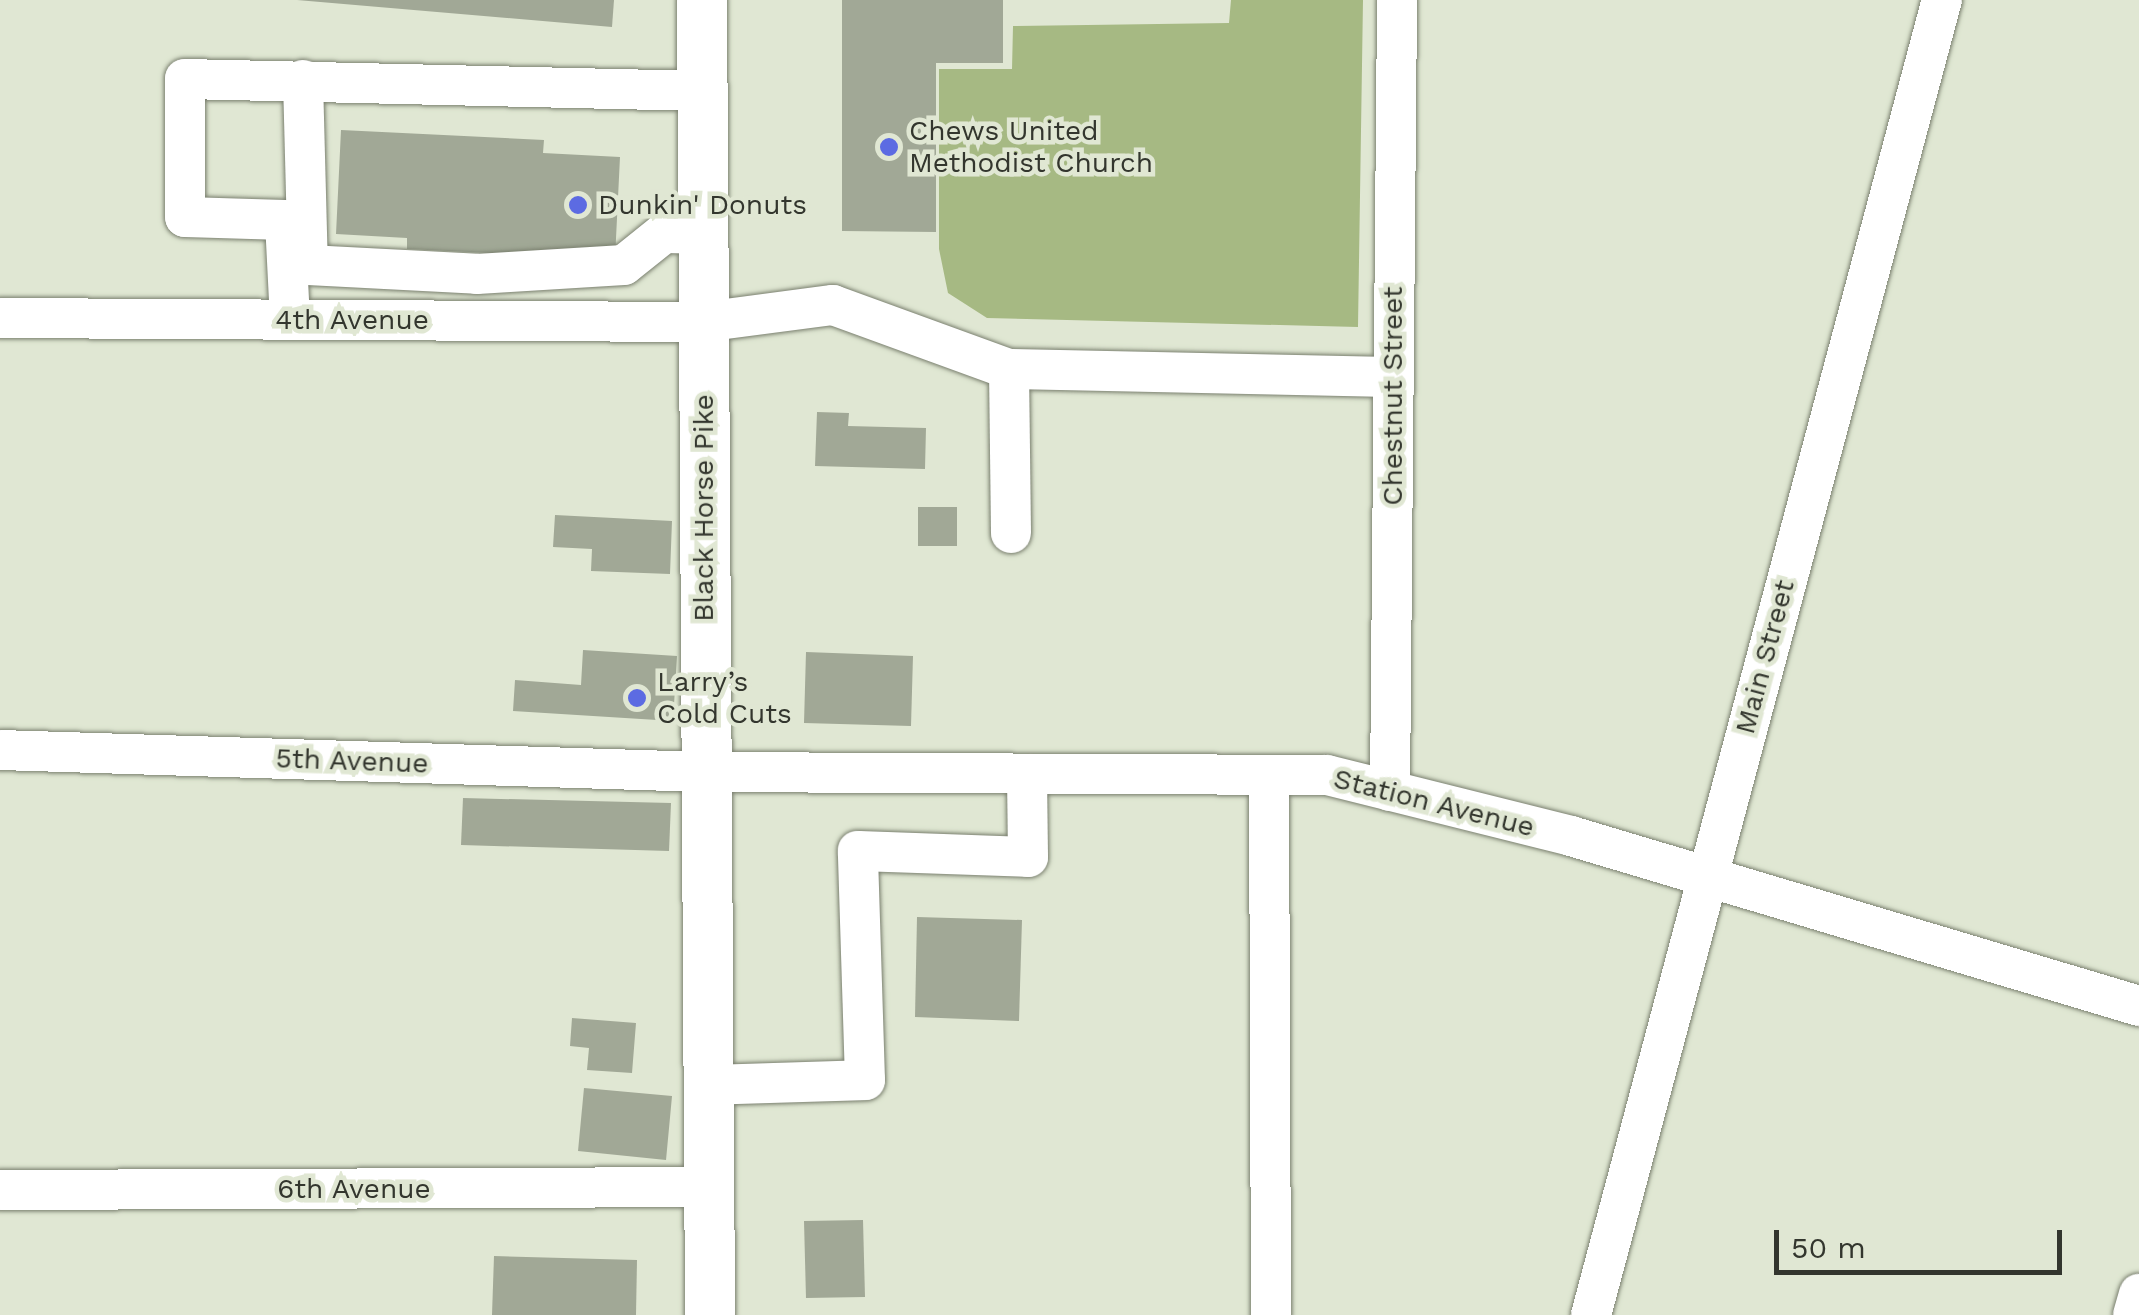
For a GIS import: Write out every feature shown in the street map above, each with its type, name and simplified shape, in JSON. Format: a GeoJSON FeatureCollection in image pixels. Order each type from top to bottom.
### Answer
{"type":"FeatureCollection","features":[{"type":"Feature","properties":{"kind":"main road","name":"Black Horse Pike"},"geometry":{"type":"LineString","coordinates":[[702,0],[710,1315]]}},
{"type":"Feature","properties":{"kind":"street","name":"Chestnut Street"},"geometry":{"type":"LineString","coordinates":[[1390,791],[1396,0]]}},
{"type":"Feature","properties":{"kind":"street","name":"Main Street"},"geometry":{"type":"LineString","coordinates":[[1591,1315],[1942,0]]}},
{"type":"Feature","properties":{"kind":"street"},"geometry":{"type":"LineString","coordinates":[[295,221],[185,217],[185,79],[702,90]]}},
{"type":"Feature","properties":{"kind":"street"},"geometry":{"type":"LineString","coordinates":[[290,320],[303,80]]}},
{"type":"Feature","properties":{"kind":"street"},"geometry":{"type":"LineString","coordinates":[[295,221],[308,265],[476,274],[624,265],[664,233],[703,234]]}},
{"type":"Feature","properties":{"kind":"street","name":"4th Avenue"},"geometry":{"type":"LineString","coordinates":[[0,318],[703,322],[833,305],[1009,369],[1394,377]]}},
{"type":"Feature","properties":{"kind":"street"},"geometry":{"type":"LineString","coordinates":[[1009,369],[1011,534]]}},
{"type":"Feature","properties":{"kind":"street","name":"5th Avenue"},"geometry":{"type":"LineString","coordinates":[[0,750],[704,772]]}},
{"type":"Feature","properties":{"kind":"street","name":"Station Avenue"},"geometry":{"type":"LineString","coordinates":[[704,772],[1327,775],[1707,876],[2139,1006]]}},
{"type":"Feature","properties":{"kind":"street"},"geometry":{"type":"LineString","coordinates":[[708,1086],[865,1080],[858,851],[1028,858],[1027,774]]}},
{"type":"Feature","properties":{"kind":"street"},"geometry":{"type":"LineString","coordinates":[[1270,776],[1271,1315]]}},
{"type":"Feature","properties":{"kind":"street","name":"6th Avenue"},"geometry":{"type":"LineString","coordinates":[[0,1190],[708,1187]]}},
{"type":"Feature","properties":{"kind":"street"},"geometry":{"type":"LineString","coordinates":[[2133,1315],[2139,1294]]}},
{"type":"Feature","properties":{"kind":"green space"},"geometry":{"type":"Polygon","coordinates":[[[1231,0],[1363,0],[1358,327],[987,318],[948,293],[939,249],[939,69],[1012,69],[1013,26],[1229,23],[1231,0]]]}},
{"type":"Feature","properties":{"kind":"building"},"geometry":{"type":"Polygon","coordinates":[[[297,0],[614,0],[612,27],[297,0]]]}},
{"type":"Feature","properties":{"kind":"building","name":"Chews United Methodist Church"},"geometry":{"type":"Polygon","coordinates":[[[842,0],[1003,0],[1003,63],[936,63],[936,232],[842,231],[842,0]]]}},
{"type":"Feature","properties":{"kind":"building"},"geometry":{"type":"Polygon","coordinates":[[[341,130],[544,140],[543,153],[620,157],[615,259],[407,249],[407,238],[336,234],[341,130]]]}},
{"type":"Feature","properties":{"kind":"building"},"geometry":{"type":"Polygon","coordinates":[[[817,412],[849,413],[848,426],[926,428],[925,469],[815,466],[817,412]]]}},
{"type":"Feature","properties":{"kind":"building"},"geometry":{"type":"Polygon","coordinates":[[[918,507],[957,507],[957,546],[918,546],[918,507]]]}},
{"type":"Feature","properties":{"kind":"building"},"geometry":{"type":"Polygon","coordinates":[[[555,515],[672,521],[670,574],[591,571],[592,549],[553,547],[555,515]]]}},
{"type":"Feature","properties":{"kind":"building"},"geometry":{"type":"Polygon","coordinates":[[[583,650],[677,656],[673,721],[513,711],[515,680],[581,685],[583,650]]]}},
{"type":"Feature","properties":{"kind":"building"},"geometry":{"type":"Polygon","coordinates":[[[806,652],[913,656],[911,726],[804,723],[806,652]]]}},
{"type":"Feature","properties":{"kind":"building"},"geometry":{"type":"Polygon","coordinates":[[[463,798],[671,803],[669,851],[461,845],[463,798]]]}},
{"type":"Feature","properties":{"kind":"building"},"geometry":{"type":"Polygon","coordinates":[[[917,917],[1022,920],[1019,1021],[915,1017],[917,917]]]}},
{"type":"Feature","properties":{"kind":"building"},"geometry":{"type":"Polygon","coordinates":[[[572,1018],[636,1023],[632,1073],[587,1070],[589,1048],[570,1046],[572,1018]]]}},
{"type":"Feature","properties":{"kind":"building"},"geometry":{"type":"Polygon","coordinates":[[[584,1088],[672,1096],[666,1160],[578,1151],[584,1088]]]}},
{"type":"Feature","properties":{"kind":"building"},"geometry":{"type":"Polygon","coordinates":[[[863,1220],[865,1297],[806,1298],[804,1221],[863,1220]]]}},
{"type":"Feature","properties":{"kind":"building"},"geometry":{"type":"Polygon","coordinates":[[[494,1256],[637,1260],[636,1315],[492,1315],[494,1256]]]}},
{"type":"Feature","properties":{"kind":"place","name":"Chews United Methodist Church"},"geometry":{"type":"Point","coordinates":[889,147]}},
{"type":"Feature","properties":{"kind":"place","name":"Dunkin' Donuts"},"geometry":{"type":"Point","coordinates":[578,205]}},
{"type":"Feature","properties":{"kind":"place","name":"Larry’s Cold Cuts"},"geometry":{"type":"Point","coordinates":[637,698]}}]}
